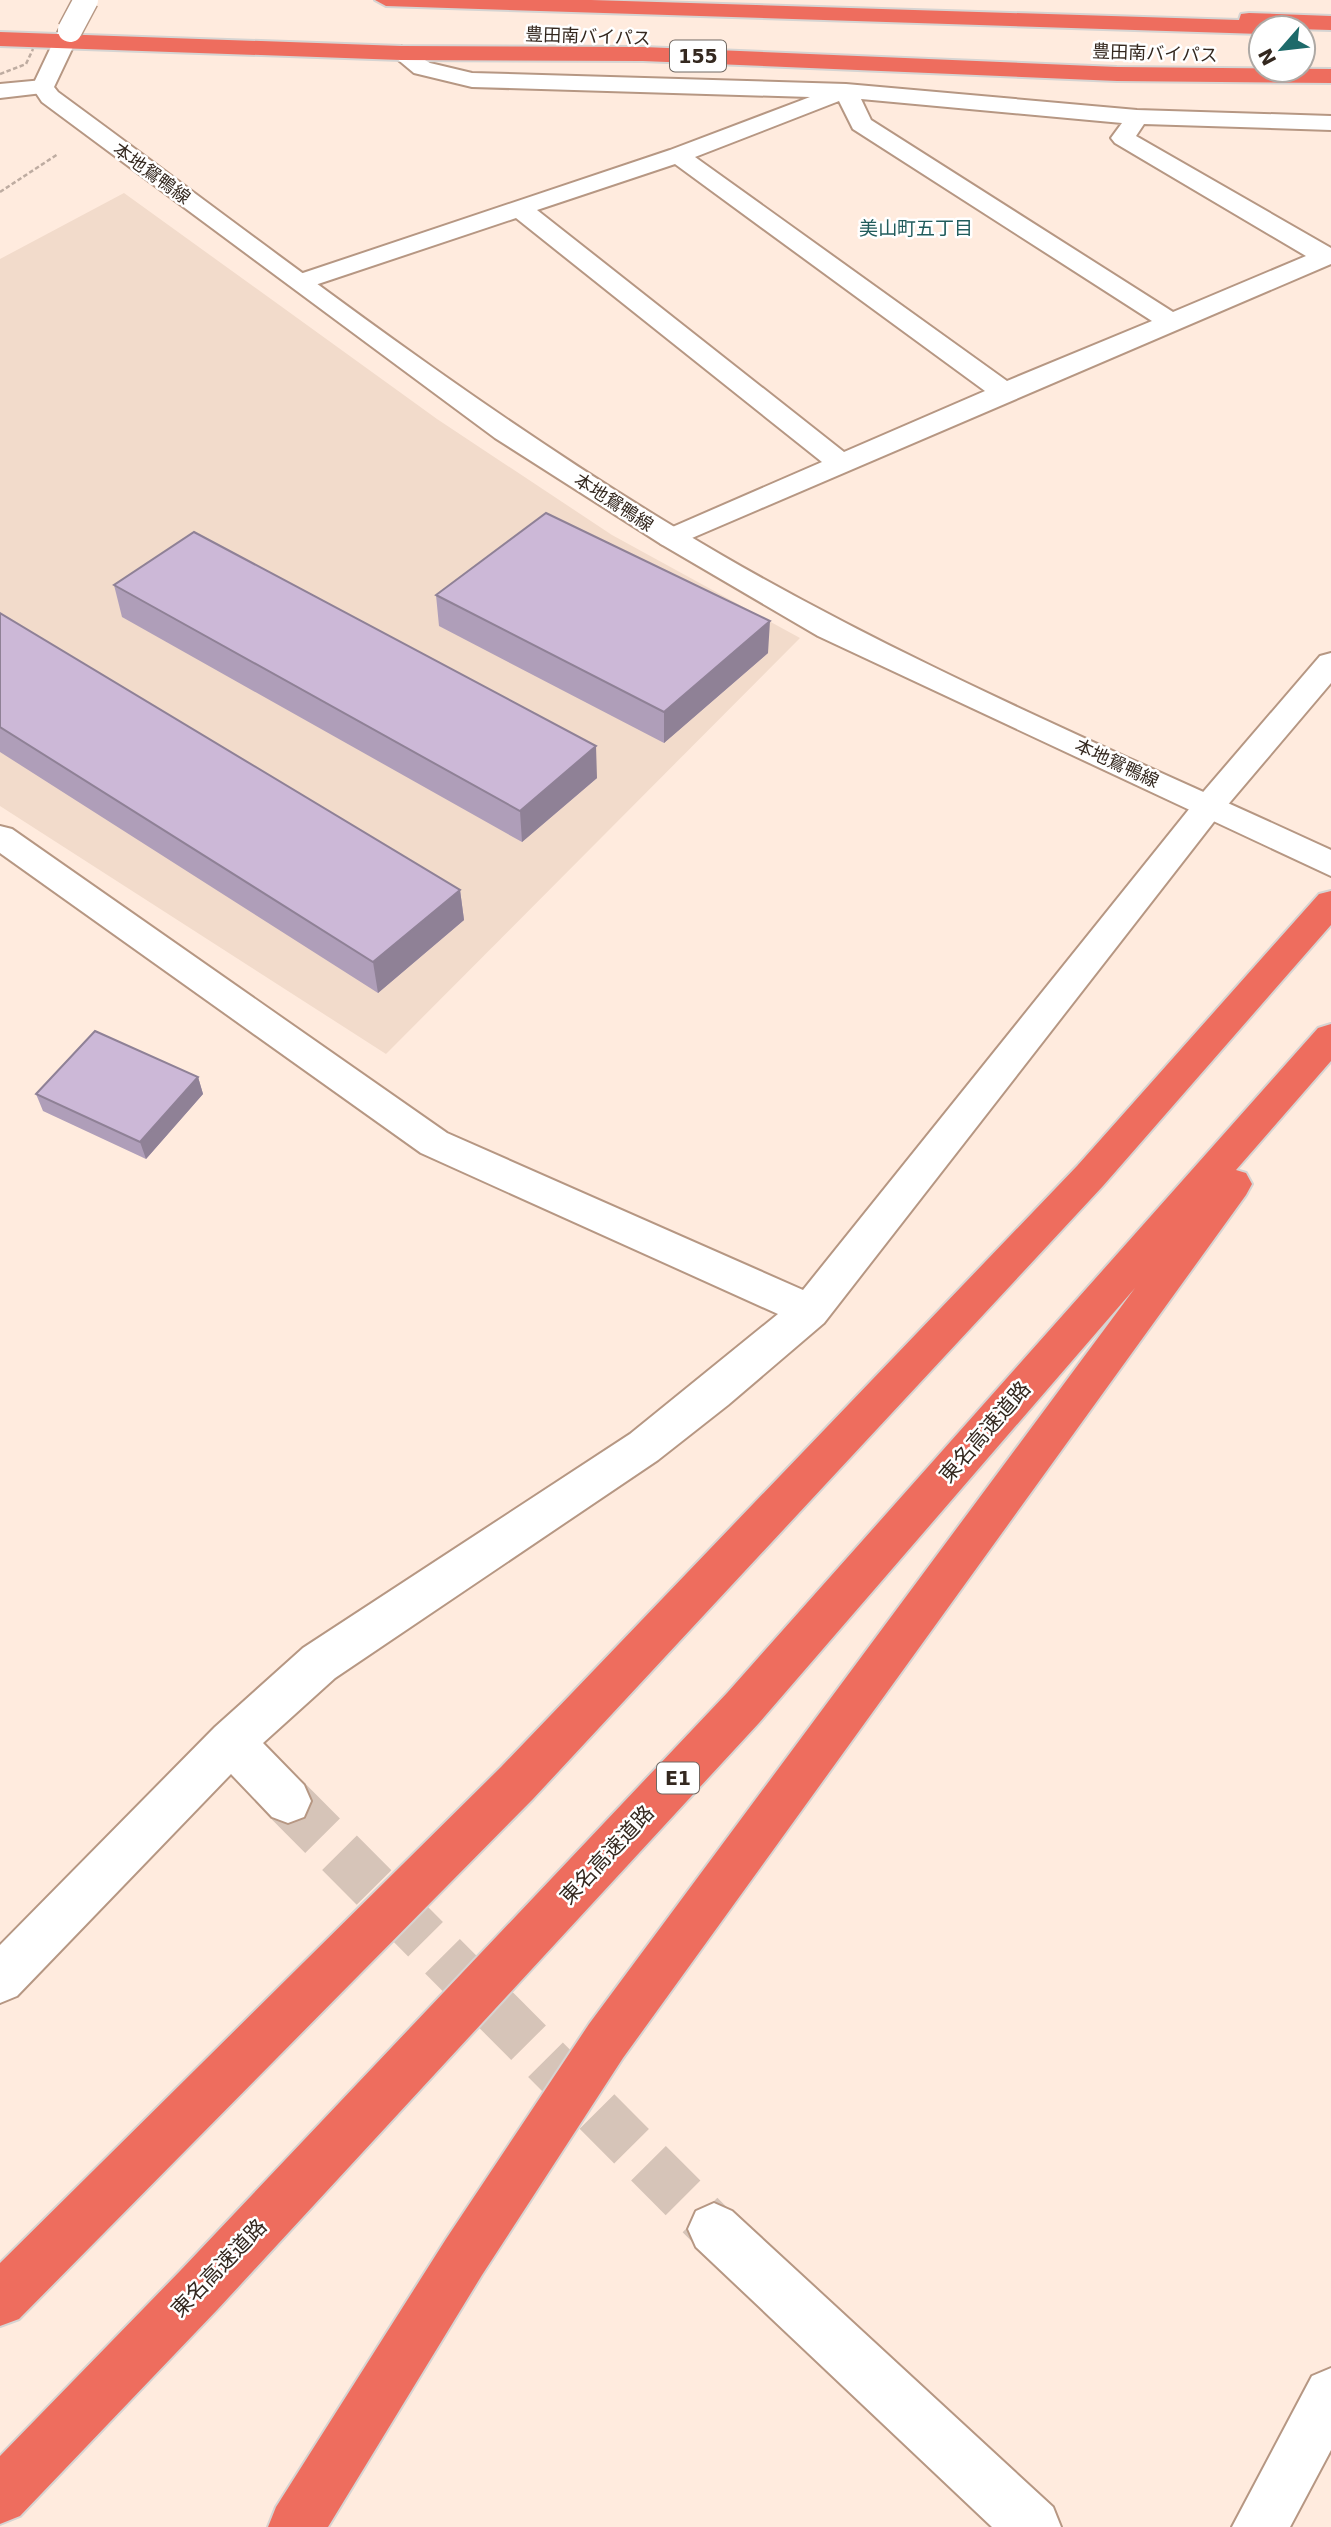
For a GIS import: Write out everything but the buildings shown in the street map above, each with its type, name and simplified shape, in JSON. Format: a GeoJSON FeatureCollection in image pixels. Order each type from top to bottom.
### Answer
{"type":"FeatureCollection","features":[{"type":"Feature","properties":{"kind":"highway","name":"豊田南バイパス"},"geometry":{"type":"LineString","coordinates":[[386,0],[1247,27]]}},
{"type":"Feature","properties":{"kind":"highway"},"geometry":{"type":"LineString","coordinates":[[870,0],[1331,23]]}},
{"type":"Feature","properties":{"kind":"highway","name":"155"},"geometry":{"type":"LineString","coordinates":[[63,30],[91,10]]}},
{"type":"Feature","properties":{"kind":"highway","name":"155"},"geometry":{"type":"LineString","coordinates":[[0,39],[63,30],[401,53],[643,54],[1117,74],[1331,76]]}},
{"type":"Feature","properties":{"kind":"highway","name":"豊田南バイパス"},"geometry":{"type":"LineString","coordinates":[[457,32],[1247,56]]}},
{"type":"Feature","properties":{"kind":"highway"},"geometry":{"type":"LineString","coordinates":[[0,2300],[517,1783],[1090,1176],[1331,904]]}},
{"type":"Feature","properties":{"kind":"highway","name":"東名高速道路"},"geometry":{"type":"LineString","coordinates":[[0,2496],[199,2290],[743,1708],[1331,1037]]}},
{"type":"Feature","properties":{"kind":"highway"},"geometry":{"type":"LineString","coordinates":[[296,2527],[464,2257],[607,2041],[1331,1049]]}},
{"type":"Feature","properties":{"kind":"street"},"geometry":{"type":"LineString","coordinates":[[0,91],[43,87],[63,30]]}},
{"type":"Feature","properties":{"kind":"street"},"geometry":{"type":"LineString","coordinates":[[401,53],[422,68],[472,80],[846,91],[1137,117],[1331,123]]}},
{"type":"Feature","properties":{"kind":"street","name":"本地鴛鴨線"},"geometry":{"type":"LineString","coordinates":[[43,87],[50,97],[93,131],[303,281],[505,432],[671,538],[829,629],[1331,864]]}},
{"type":"Feature","properties":{"kind":"street"},"geometry":{"type":"LineString","coordinates":[[303,281],[678,155],[846,91]]}},
{"type":"Feature","properties":{"kind":"street"},"geometry":{"type":"LineString","coordinates":[[846,91],[861,124],[1171,322]]}},
{"type":"Feature","properties":{"kind":"street"},"geometry":{"type":"LineString","coordinates":[[1137,117],[1123,138],[1328,256]]}},
{"type":"Feature","properties":{"kind":"street"},"geometry":{"type":"LineString","coordinates":[[678,155],[1004,392]]}},
{"type":"Feature","properties":{"kind":"street"},"geometry":{"type":"LineString","coordinates":[[520,209],[841,463]]}},
{"type":"Feature","properties":{"kind":"street"},"geometry":{"type":"LineString","coordinates":[[671,538],[1004,392],[1328,256]]}},
{"type":"Feature","properties":{"kind":"street"},"geometry":{"type":"LineString","coordinates":[[0,1979],[230,1742],[319,1663],[644,1447],[714,1393],[810,1311],[1209,806],[1331,663]]}},
{"type":"Feature","properties":{"kind":"street"},"geometry":{"type":"LineString","coordinates":[[0,837],[434,1143],[810,1311]]}},
{"type":"Feature","properties":{"kind":"street"},"geometry":{"type":"LineString","coordinates":[[230,1742],[288,1801]]}},
{"type":"Feature","properties":{"kind":"street"},"geometry":{"type":"LineString","coordinates":[[714,2229],[1033,2527]]}},
{"type":"Feature","properties":{"kind":"street"},"geometry":{"type":"LineString","coordinates":[[1260,2527],[1331,2395]]}},
{"type":"Feature","properties":{"kind":"path"},"geometry":{"type":"LineString","coordinates":[[0,192],[93,131]]}},
{"type":"Feature","properties":{"kind":"shaded area"},"geometry":{"type":"Polygon","coordinates":[[[124,193],[437,419],[612,535],[800,638],[386,1054],[0,806],[0,259],[124,193]]]}},
{"type":"Feature","properties":{"kind":"tunnel"},"geometry":{"type":"LineString","coordinates":[[288,1801],[714,2229]]}},
{"type":"Feature","properties":{"kind":"district","name":"美山町五丁目"},"geometry":{"type":"Point","coordinates":[916,228]}}]}
